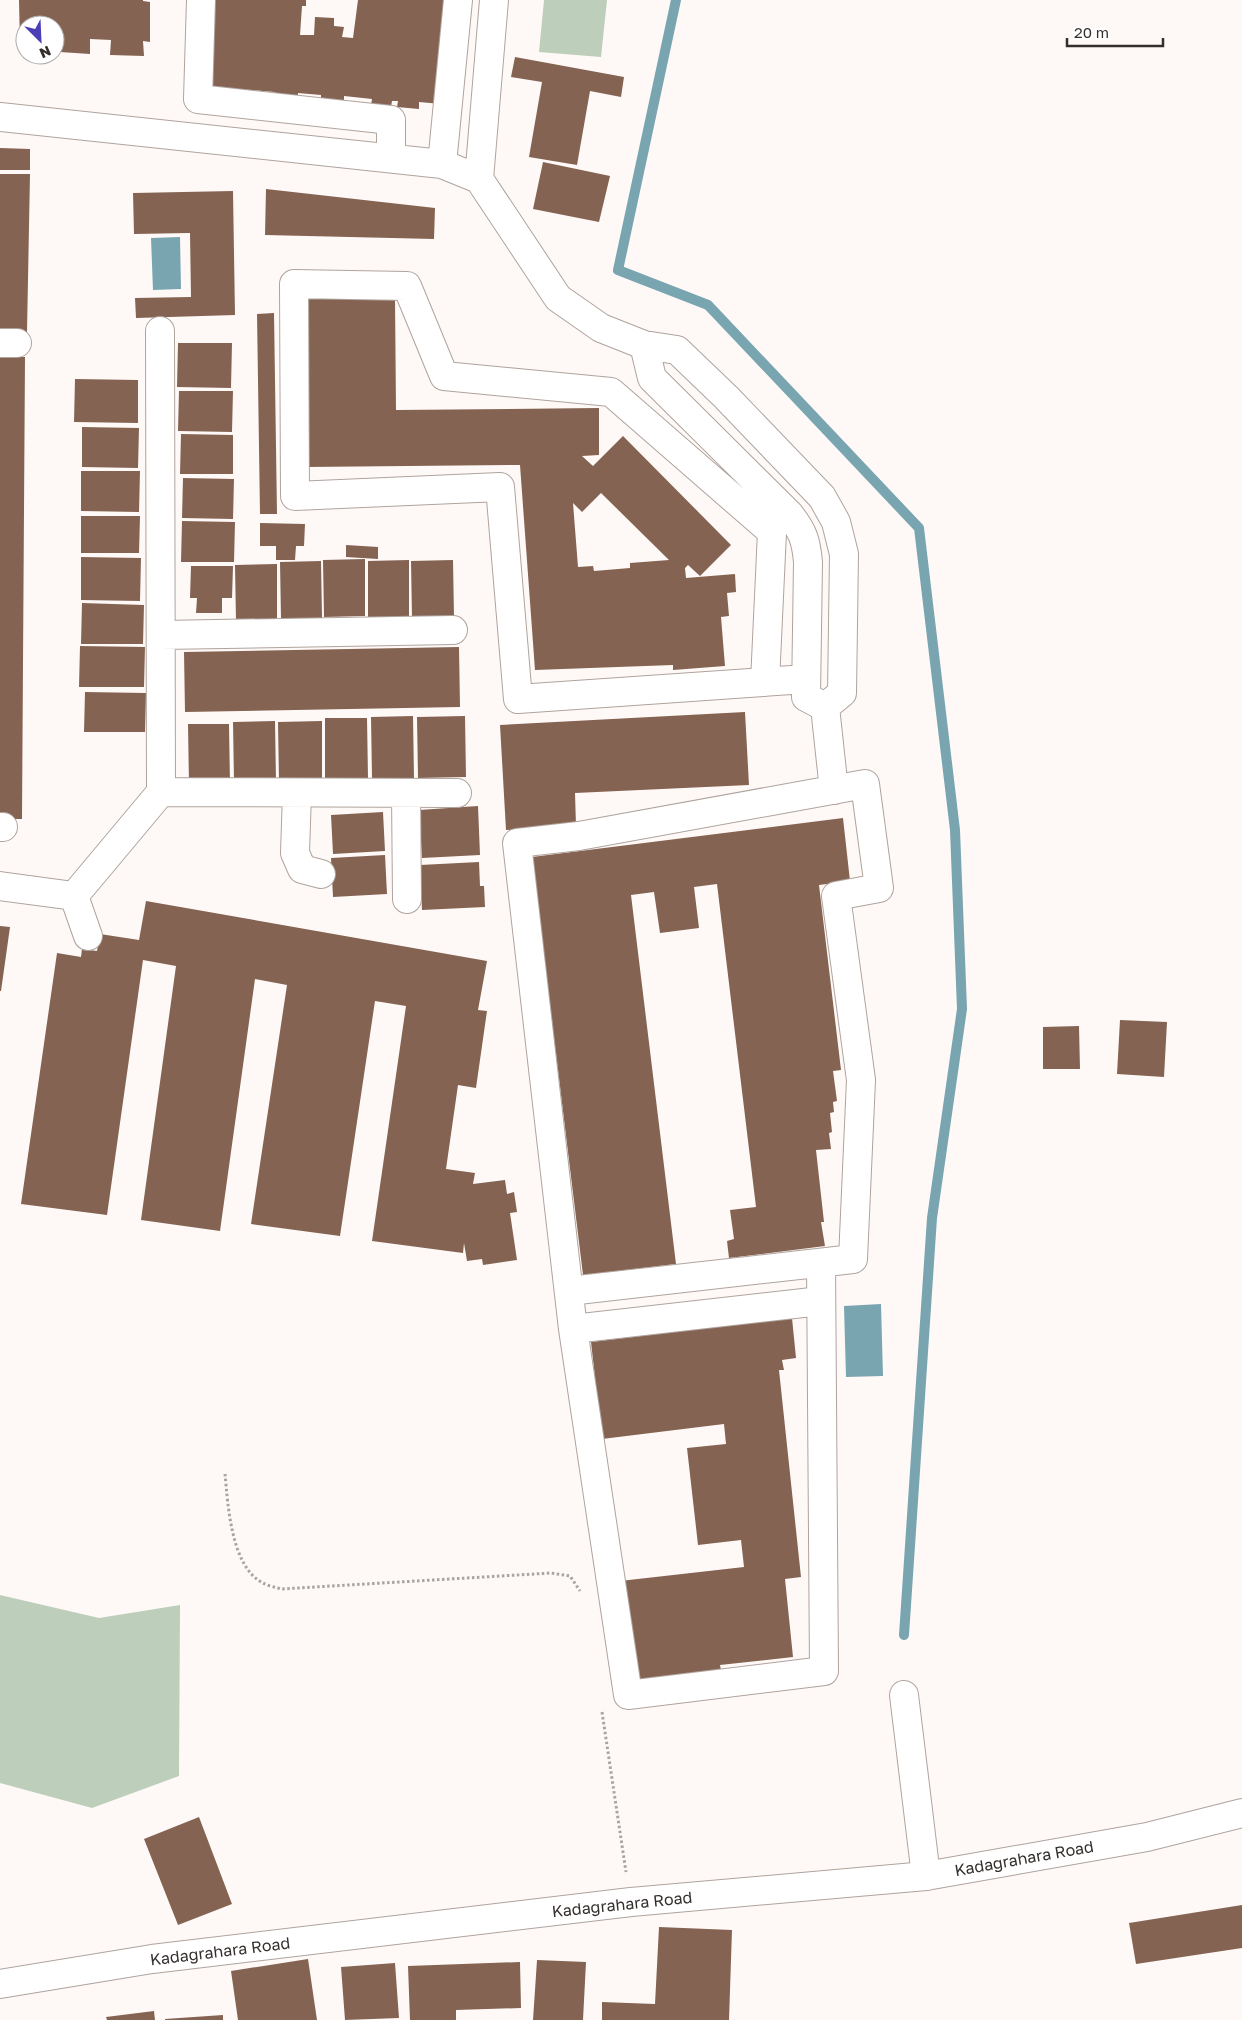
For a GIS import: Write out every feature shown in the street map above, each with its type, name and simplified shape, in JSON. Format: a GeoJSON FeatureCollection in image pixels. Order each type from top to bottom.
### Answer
{"type":"FeatureCollection","features":[{"type":"Feature","properties":{"kind":"street"},"geometry":{"type":"LineString","coordinates":[[201,0],[198,99],[391,120],[391,158]]}},
{"type":"Feature","properties":{"kind":"street"},"geometry":{"type":"LineString","coordinates":[[442,164],[458,0]]}},
{"type":"Feature","properties":{"kind":"street"},"geometry":{"type":"LineString","coordinates":[[479,179],[494,0]]}},
{"type":"Feature","properties":{"kind":"street"},"geometry":{"type":"LineString","coordinates":[[0,117],[442,164],[479,179],[558,298],[601,328],[644,345],[677,350],[726,397],[822,497],[836,522],[844,554],[842,693],[825,708]]}},
{"type":"Feature","properties":{"kind":"street"},"geometry":{"type":"LineString","coordinates":[[765,682],[772,532],[611,392],[444,376],[407,286],[294,284],[295,496],[500,487],[518,699],[765,682],[806,679]]}},
{"type":"Feature","properties":{"kind":"street"},"geometry":{"type":"LineString","coordinates":[[74,896],[161,792],[160,331]]}},
{"type":"Feature","properties":{"kind":"street"},"geometry":{"type":"LineString","coordinates":[[644,345],[652,378],[790,515],[802,530],[807,544],[808,562],[806,697],[825,708]]}},
{"type":"Feature","properties":{"kind":"street"},"geometry":{"type":"LineString","coordinates":[[161,635],[452,630]]}},
{"type":"Feature","properties":{"kind":"street"},"geometry":{"type":"LineString","coordinates":[[825,708],[834,790]]}},
{"type":"Feature","properties":{"kind":"street"},"geometry":{"type":"LineString","coordinates":[[569,1291],[821,1262],[853,1259],[861,1080],[836,896],[879,888],[865,784],[579,836],[517,843],[573,1329],[628,1695],[824,1671],[821,1262]]}},
{"type":"Feature","properties":{"kind":"street"},"geometry":{"type":"LineString","coordinates":[[161,792],[457,793]]}},
{"type":"Feature","properties":{"kind":"street"},"geometry":{"type":"LineString","coordinates":[[297,793],[295,853],[302,869],[321,874]]}},
{"type":"Feature","properties":{"kind":"street"},"geometry":{"type":"LineString","coordinates":[[406,793],[407,899]]}},
{"type":"Feature","properties":{"kind":"street"},"geometry":{"type":"LineString","coordinates":[[0,886],[74,896]]}},
{"type":"Feature","properties":{"kind":"street"},"geometry":{"type":"LineString","coordinates":[[74,896],[88,936]]}},
{"type":"Feature","properties":{"kind":"street"},"geometry":{"type":"LineString","coordinates":[[573,1329],[821,1301]]}},
{"type":"Feature","properties":{"kind":"street"},"geometry":{"type":"LineString","coordinates":[[904,1695],[926,1876]]}},
{"type":"Feature","properties":{"kind":"street","name":"Kadagrahara Road"},"geometry":{"type":"LineString","coordinates":[[0,1984],[152,1959],[631,1902],[926,1876],[1147,1837],[1242,1812]]}},
{"type":"Feature","properties":{"kind":"path"},"geometry":{"type":"LineString","coordinates":[[225,1474],[230,1518],[244,1566],[262,1583],[281,1589],[552,1573],[570,1576],[584,1598]]}},
{"type":"Feature","properties":{"kind":"path"},"geometry":{"type":"LineString","coordinates":[[602,1711],[631,1902]]}},
{"type":"Feature","properties":{"kind":"green space"},"geometry":{"type":"Polygon","coordinates":[[[544,0],[607,0],[601,57],[539,52],[544,0]]]}},
{"type":"Feature","properties":{"kind":"green space"},"geometry":{"type":"Polygon","coordinates":[[[0,1595],[99,1618],[180,1605],[179,1776],[92,1808],[0,1783],[0,1595]]]}},
{"type":"Feature","properties":{"kind":"water"},"geometry":{"type":"Polygon","coordinates":[[[180,237],[181,289],[153,290],[151,238],[180,237]]]}},
{"type":"Feature","properties":{"kind":"water"},"geometry":{"type":"Polygon","coordinates":[[[881,1304],[883,1376],[846,1377],[844,1306],[881,1304]]]}},
{"type":"Feature","properties":{"kind":"building"},"geometry":{"type":"Polygon","coordinates":[[[19,0],[143,0],[150,2],[150,42],[143,41],[144,56],[110,55],[111,40],[90,39],[90,54],[65,52],[65,15],[19,15],[19,0]]]}},
{"type":"Feature","properties":{"kind":"building"},"geometry":{"type":"Polygon","coordinates":[[[214,0],[306,0],[306,6],[302,6],[300,35],[314,35],[315,17],[334,18],[334,26],[344,27],[342,37],[353,38],[358,0],[449,0],[441,104],[419,102],[419,109],[397,107],[398,101],[392,101],[391,107],[371,105],[372,99],[344,96],[344,103],[321,102],[321,95],[298,93],[298,100],[274,98],[275,92],[227,88],[227,93],[206,92],[214,0]]]}},
{"type":"Feature","properties":{"kind":"building"},"geometry":{"type":"Polygon","coordinates":[[[515,57],[624,77],[621,97],[590,91],[577,165],[529,157],[542,82],[511,77],[515,57]]]}},
{"type":"Feature","properties":{"kind":"building"},"geometry":{"type":"Polygon","coordinates":[[[0,148],[30,149],[30,170],[0,170],[0,148]]]}},
{"type":"Feature","properties":{"kind":"building"},"geometry":{"type":"Polygon","coordinates":[[[543,162],[610,176],[599,222],[533,209],[543,162]]]}},
{"type":"Feature","properties":{"kind":"building"},"geometry":{"type":"Polygon","coordinates":[[[0,174],[30,174],[27,332],[0,332],[0,174]]]}},
{"type":"Feature","properties":{"kind":"building"},"geometry":{"type":"Polygon","coordinates":[[[266,189],[435,208],[434,239],[265,235],[266,189]]]}},
{"type":"Feature","properties":{"kind":"building"},"geometry":{"type":"Polygon","coordinates":[[[233,191],[235,315],[136,318],[135,298],[191,297],[190,233],[134,234],[133,193],[233,191]]]}},
{"type":"Feature","properties":{"kind":"building"},"geometry":{"type":"Polygon","coordinates":[[[304,294],[395,299],[396,410],[599,408],[599,455],[582,456],[593,466],[623,436],[731,545],[700,576],[688,565],[685,568],[686,578],[735,574],[736,592],[727,593],[729,616],[721,617],[725,666],[673,670],[673,665],[535,670],[520,465],[305,467],[304,294]],[[601,493],[582,512],[573,503],[578,567],[593,566],[594,571],[630,568],[630,563],[669,560],[601,493]]]}},
{"type":"Feature","properties":{"kind":"building"},"geometry":{"type":"Polygon","coordinates":[[[274,313],[277,514],[260,514],[257,314],[274,313]]]}},
{"type":"Feature","properties":{"kind":"building"},"geometry":{"type":"Polygon","coordinates":[[[178,343],[232,343],[231,388],[177,387],[178,343]]]}},
{"type":"Feature","properties":{"kind":"building"},"geometry":{"type":"Polygon","coordinates":[[[0,357],[25,357],[22,819],[0,819],[0,357]]]}},
{"type":"Feature","properties":{"kind":"building"},"geometry":{"type":"Polygon","coordinates":[[[75,379],[138,380],[138,423],[74,422],[75,379]]]}},
{"type":"Feature","properties":{"kind":"building"},"geometry":{"type":"Polygon","coordinates":[[[179,391],[233,391],[232,432],[178,431],[179,391]]]}},
{"type":"Feature","properties":{"kind":"building"},"geometry":{"type":"Polygon","coordinates":[[[82,427],[139,428],[138,468],[82,467],[82,427]]]}},
{"type":"Feature","properties":{"kind":"building"},"geometry":{"type":"Polygon","coordinates":[[[181,434],[233,435],[233,474],[180,474],[181,434]]]}},
{"type":"Feature","properties":{"kind":"building"},"geometry":{"type":"Polygon","coordinates":[[[81,471],[140,471],[139,512],[81,511],[81,471]]]}},
{"type":"Feature","properties":{"kind":"building"},"geometry":{"type":"Polygon","coordinates":[[[183,478],[234,479],[233,519],[182,518],[183,478]]]}},
{"type":"Feature","properties":{"kind":"building"},"geometry":{"type":"Polygon","coordinates":[[[81,516],[140,516],[139,553],[81,553],[81,516]]]}},
{"type":"Feature","properties":{"kind":"building"},"geometry":{"type":"Polygon","coordinates":[[[182,521],[235,522],[234,562],[181,562],[182,521]]]}},
{"type":"Feature","properties":{"kind":"building"},"geometry":{"type":"Polygon","coordinates":[[[260,523],[305,524],[304,546],[296,546],[295,560],[276,560],[276,546],[260,546],[260,523]]]}},
{"type":"Feature","properties":{"kind":"building"},"geometry":{"type":"Polygon","coordinates":[[[346,545],[378,547],[378,559],[346,557],[346,545]]]}},
{"type":"Feature","properties":{"kind":"building"},"geometry":{"type":"Polygon","coordinates":[[[81,557],[141,558],[140,601],[81,600],[81,557]]]}},
{"type":"Feature","properties":{"kind":"building"},"geometry":{"type":"Polygon","coordinates":[[[365,559],[365,616],[324,617],[323,560],[365,559]]]}},
{"type":"Feature","properties":{"kind":"building"},"geometry":{"type":"Polygon","coordinates":[[[409,560],[409,617],[368,618],[368,561],[409,560]]]}},
{"type":"Feature","properties":{"kind":"building"},"geometry":{"type":"Polygon","coordinates":[[[453,560],[454,617],[412,618],[411,561],[453,560]]]}},
{"type":"Feature","properties":{"kind":"building"},"geometry":{"type":"Polygon","coordinates":[[[321,561],[322,618],[281,619],[280,562],[321,561]]]}},
{"type":"Feature","properties":{"kind":"building"},"geometry":{"type":"Polygon","coordinates":[[[277,564],[277,621],[236,622],[235,565],[277,564]]]}},
{"type":"Feature","properties":{"kind":"building"},"geometry":{"type":"Polygon","coordinates":[[[191,566],[233,566],[232,598],[222,598],[222,613],[196,613],[197,598],[190,598],[191,566]]]}},
{"type":"Feature","properties":{"kind":"building"},"geometry":{"type":"Polygon","coordinates":[[[82,603],[144,605],[143,644],[81,644],[82,603]]]}},
{"type":"Feature","properties":{"kind":"building"},"geometry":{"type":"Polygon","coordinates":[[[80,646],[145,647],[144,687],[79,687],[80,646]]]}},
{"type":"Feature","properties":{"kind":"building"},"geometry":{"type":"Polygon","coordinates":[[[459,647],[460,707],[185,712],[184,652],[459,647]]]}},
{"type":"Feature","properties":{"kind":"building"},"geometry":{"type":"Polygon","coordinates":[[[85,692],[146,693],[145,732],[84,732],[85,692]]]}},
{"type":"Feature","properties":{"kind":"building"},"geometry":{"type":"Polygon","coordinates":[[[745,712],[749,785],[575,793],[576,826],[506,830],[500,725],[745,712]]]}},
{"type":"Feature","properties":{"kind":"building"},"geometry":{"type":"Polygon","coordinates":[[[413,716],[414,778],[372,778],[371,717],[413,716]]]}},
{"type":"Feature","properties":{"kind":"building"},"geometry":{"type":"Polygon","coordinates":[[[465,716],[466,777],[418,778],[417,717],[465,716]]]}},
{"type":"Feature","properties":{"kind":"building"},"geometry":{"type":"Polygon","coordinates":[[[325,718],[367,718],[368,778],[325,779],[325,718]]]}},
{"type":"Feature","properties":{"kind":"building"},"geometry":{"type":"Polygon","coordinates":[[[275,721],[276,782],[234,782],[233,722],[275,721]]]}},
{"type":"Feature","properties":{"kind":"building"},"geometry":{"type":"Polygon","coordinates":[[[322,721],[322,781],[279,781],[278,722],[322,721]]]}},
{"type":"Feature","properties":{"kind":"building"},"geometry":{"type":"Polygon","coordinates":[[[188,724],[229,724],[230,784],[189,785],[188,724]]]}},
{"type":"Feature","properties":{"kind":"building"},"geometry":{"type":"Polygon","coordinates":[[[478,806],[480,855],[422,858],[419,810],[478,806]]]}},
{"type":"Feature","properties":{"kind":"building"},"geometry":{"type":"Polygon","coordinates":[[[383,812],[385,851],[333,854],[331,815],[383,812]]]}},
{"type":"Feature","properties":{"kind":"building"},"geometry":{"type":"Polygon","coordinates":[[[843,818],[850,881],[819,885],[841,1070],[833,1071],[837,1101],[833,1102],[834,1112],[830,1113],[832,1132],[829,1133],[831,1149],[816,1150],[824,1222],[821,1222],[825,1246],[729,1258],[727,1241],[734,1239],[730,1210],[756,1207],[717,884],[694,887],[699,928],[660,933],[654,892],[631,895],[676,1264],[583,1275],[532,857],[843,818]]]}},
{"type":"Feature","properties":{"kind":"building"},"geometry":{"type":"Polygon","coordinates":[[[385,855],[387,894],[333,897],[331,858],[385,855]]]}},
{"type":"Feature","properties":{"kind":"building"},"geometry":{"type":"Polygon","coordinates":[[[479,862],[480,886],[484,886],[485,907],[422,910],[420,865],[479,862]]]}},
{"type":"Feature","properties":{"kind":"building"},"geometry":{"type":"Polygon","coordinates":[[[146,901],[487,961],[478,1010],[487,1011],[476,1088],[458,1085],[446,1169],[475,1173],[473,1184],[505,1180],[507,1194],[514,1192],[517,1212],[510,1213],[517,1260],[483,1265],[482,1259],[467,1261],[464,1243],[463,1253],[372,1241],[406,1006],[375,1001],[340,1236],[251,1224],[287,985],[255,979],[220,1231],[141,1220],[176,966],[143,960],[107,1215],[21,1204],[57,953],[81,957],[82,949],[97,951],[100,934],[139,940],[146,901]]]}},
{"type":"Feature","properties":{"kind":"building"},"geometry":{"type":"Polygon","coordinates":[[[0,926],[10,927],[1,991],[0,991],[0,926]]]}},
{"type":"Feature","properties":{"kind":"building"},"geometry":{"type":"Polygon","coordinates":[[[1120,1020],[1167,1022],[1164,1077],[1117,1074],[1120,1020]]]}},
{"type":"Feature","properties":{"kind":"building"},"geometry":{"type":"Polygon","coordinates":[[[1079,1026],[1080,1069],[1043,1069],[1043,1027],[1079,1026]]]}},
{"type":"Feature","properties":{"kind":"building"},"geometry":{"type":"Polygon","coordinates":[[[792,1318],[796,1358],[782,1360],[784,1370],[779,1370],[801,1577],[785,1579],[793,1657],[720,1665],[721,1670],[631,1680],[620,1581],[744,1567],[741,1540],[698,1545],[687,1448],[726,1444],[724,1424],[602,1439],[591,1342],[792,1318]]]}},
{"type":"Feature","properties":{"kind":"building"},"geometry":{"type":"Polygon","coordinates":[[[199,1817],[232,1904],[178,1925],[144,1839],[199,1817]]]}},
{"type":"Feature","properties":{"kind":"building"},"geometry":{"type":"Polygon","coordinates":[[[1242,1905],[1242,1948],[1136,1964],[1129,1923],[1242,1905]]]}},
{"type":"Feature","properties":{"kind":"building"},"geometry":{"type":"Polygon","coordinates":[[[659,1927],[732,1930],[729,2020],[602,2020],[602,2002],[655,2004],[659,1927]]]}},
{"type":"Feature","properties":{"kind":"building"},"geometry":{"type":"Polygon","coordinates":[[[308,1959],[317,2020],[238,2020],[231,1971],[308,1959]]]}},
{"type":"Feature","properties":{"kind":"building"},"geometry":{"type":"Polygon","coordinates":[[[537,1960],[586,1962],[583,2020],[533,2020],[537,1960]]]}},
{"type":"Feature","properties":{"kind":"building"},"geometry":{"type":"Polygon","coordinates":[[[520,1962],[521,2008],[456,2010],[456,2020],[410,2020],[408,1966],[520,1962]]]}},
{"type":"Feature","properties":{"kind":"building"},"geometry":{"type":"Polygon","coordinates":[[[395,1963],[399,2018],[345,2020],[341,1967],[395,1963]]]}},
{"type":"Feature","properties":{"kind":"building"},"geometry":{"type":"Polygon","coordinates":[[[154,2011],[155,2020],[107,2020],[106,2017],[154,2011]]]}},
{"type":"Feature","properties":{"kind":"building"},"geometry":{"type":"Polygon","coordinates":[[[223,2015],[223,2020],[165,2020],[165,2019],[223,2015]]]}},
{"type":"Feature","properties":{"kind":"waterway"},"geometry":{"type":"LineString","coordinates":[[676,0],[618,270],[708,305],[919,528],[955,830],[962,1009],[932,1218],[904,1635]]}}]}
